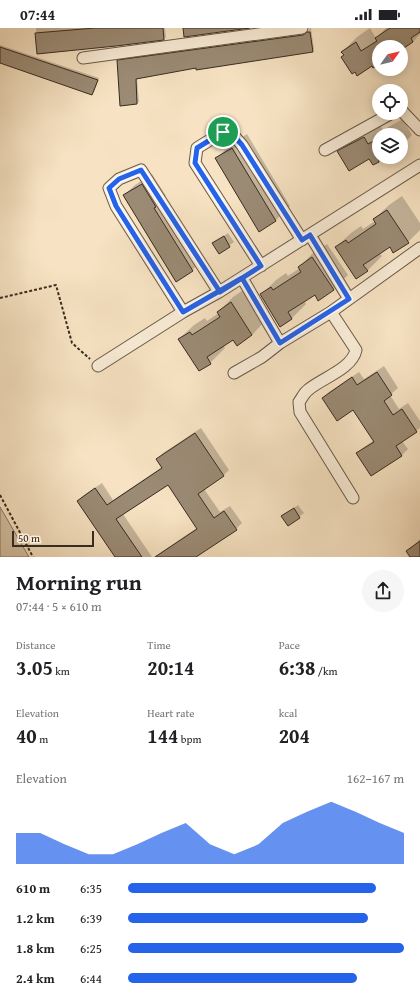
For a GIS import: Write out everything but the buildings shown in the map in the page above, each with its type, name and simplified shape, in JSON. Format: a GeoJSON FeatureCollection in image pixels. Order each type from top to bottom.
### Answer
{"type":"FeatureCollection","features":[{"type":"Feature","properties":{"kind":"street"},"geometry":{"type":"LineString","coordinates":[[83,58],[302,28]]}},
{"type":"Feature","properties":{"kind":"street"},"geometry":{"type":"LineString","coordinates":[[408,117],[420,130]]}},
{"type":"Feature","properties":{"kind":"street"},"geometry":{"type":"LineString","coordinates":[[325,150],[379,120]]}},
{"type":"Feature","properties":{"kind":"street"},"geometry":{"type":"LineString","coordinates":[[261,266],[195,163],[197,148],[223,132],[235,137],[242,145],[349,299]]}},
{"type":"Feature","properties":{"kind":"street"},"geometry":{"type":"LineString","coordinates":[[98,366],[183,312],[220,292],[420,165]]}},
{"type":"Feature","properties":{"kind":"street"},"geometry":{"type":"LineString","coordinates":[[183,312],[116,206],[109,188],[119,179],[141,170],[220,292]]}},
{"type":"Feature","properties":{"kind":"street"},"geometry":{"type":"LineString","coordinates":[[234,374],[262,357],[280,343],[331,312],[420,248]]}},
{"type":"Feature","properties":{"kind":"street"},"geometry":{"type":"LineString","coordinates":[[242,278],[280,343]]}},
{"type":"Feature","properties":{"kind":"street"},"geometry":{"type":"LineString","coordinates":[[331,312],[356,350],[354,357],[347,364],[307,390],[299,402],[300,412],[353,498]]}},
{"type":"Feature","properties":{"kind":"path"},"geometry":{"type":"LineString","coordinates":[[0,298],[56,285],[72,344],[98,366]]}},
{"type":"Feature","properties":{"kind":"path"},"geometry":{"type":"LineString","coordinates":[[0,495],[34,557]]}},
{"type":"Feature","properties":{"kind":"shaded area"},"geometry":{"type":"Polygon","coordinates":[[[0,507],[29,557],[0,557],[0,507]]]}},
{"type":"Feature","properties":{"kind":"route"},"geometry":{"type":"LineString","coordinates":[[223,132],[197,148],[195,163],[261,266],[220,292],[141,170],[119,179],[109,188],[116,206],[183,312],[220,292],[242,278],[280,343],[331,312],[349,299],[310,235],[302,240],[242,145],[235,137],[223,132]]}}]}
